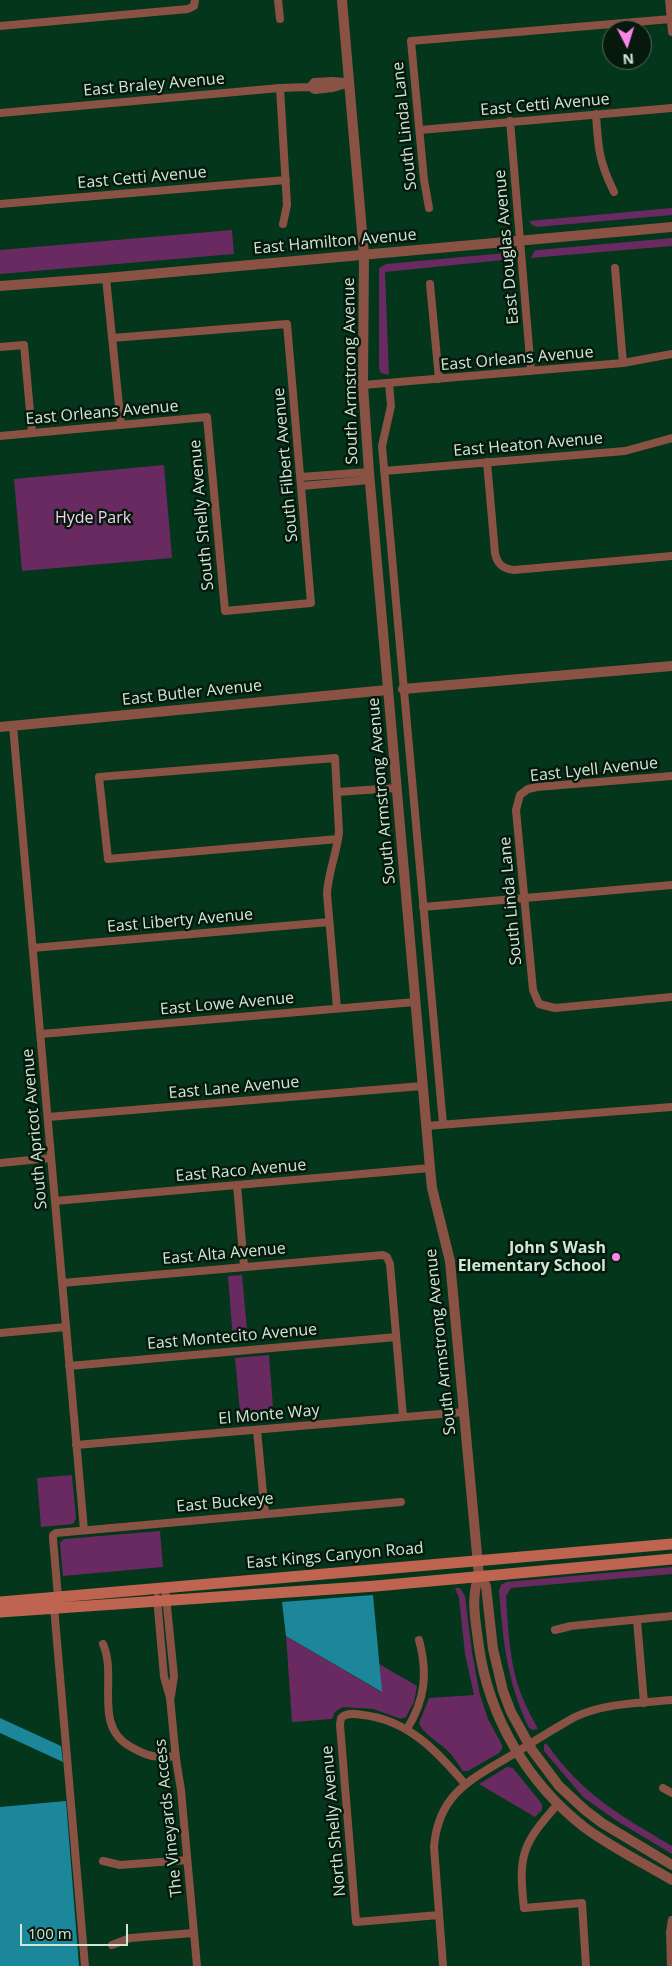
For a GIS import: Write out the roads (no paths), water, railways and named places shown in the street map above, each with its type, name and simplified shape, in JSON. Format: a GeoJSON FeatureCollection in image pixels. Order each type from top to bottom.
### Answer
{"type":"FeatureCollection","features":[{"type":"Feature","properties":{"kind":"main road","name":"East Kings Canyon Road"},"geometry":{"type":"LineString","coordinates":[[56,1602],[160,1587],[672,1544]]}},
{"type":"Feature","properties":{"kind":"main road","name":"East Kings Canyon Road"},"geometry":{"type":"LineString","coordinates":[[0,1602],[162,1600],[376,1586],[672,1559]]}},
{"type":"Feature","properties":{"kind":"main road"},"geometry":{"type":"LineString","coordinates":[[0,1611],[14,1606],[56,1602]]}},
{"type":"Feature","properties":{"kind":"street"},"geometry":{"type":"LineString","coordinates":[[278,0],[280,19]]}},
{"type":"Feature","properties":{"kind":"street","name":"South Armstrong Avenue"},"geometry":{"type":"LineString","coordinates":[[342,0],[364,255],[363,385],[387,690],[432,1188],[450,1261],[479,1576]]}},
{"type":"Feature","properties":{"kind":"street"},"geometry":{"type":"LineString","coordinates":[[669,0],[672,32]]}},
{"type":"Feature","properties":{"kind":"street"},"geometry":{"type":"LineString","coordinates":[[0,26],[188,9],[195,3]]}},
{"type":"Feature","properties":{"kind":"street","name":"South Linda Lane"},"geometry":{"type":"LineString","coordinates":[[429,208],[424,180],[410,41],[671,19]]}},
{"type":"Feature","properties":{"kind":"street","name":"East Braley Avenue"},"geometry":{"type":"LineString","coordinates":[[0,113],[280,88],[310,87],[314,82],[350,83]]}},
{"type":"Feature","properties":{"kind":"street"},"geometry":{"type":"LineString","coordinates":[[280,88],[287,205],[283,224]]}},
{"type":"Feature","properties":{"kind":"street","name":"East Cetti Avenue"},"geometry":{"type":"LineString","coordinates":[[420,130],[672,108]]}},
{"type":"Feature","properties":{"kind":"street"},"geometry":{"type":"LineString","coordinates":[[596,114],[599,153],[602,166],[614,192]]}},
{"type":"Feature","properties":{"kind":"street","name":"East Douglas Avenue"},"geometry":{"type":"LineString","coordinates":[[510,121],[531,371]]}},
{"type":"Feature","properties":{"kind":"street","name":"East Cetti Avenue"},"geometry":{"type":"LineString","coordinates":[[0,204],[286,180]]}},
{"type":"Feature","properties":{"kind":"street","name":"East Hamilton Avenue"},"geometry":{"type":"LineString","coordinates":[[0,286],[672,227]]}},
{"type":"Feature","properties":{"kind":"street"},"geometry":{"type":"LineString","coordinates":[[615,268],[623,363]]}},
{"type":"Feature","properties":{"kind":"street"},"geometry":{"type":"LineString","coordinates":[[106,278],[122,425]]}},
{"type":"Feature","properties":{"kind":"street"},"geometry":{"type":"LineString","coordinates":[[430,284],[439,379]]}},
{"type":"Feature","properties":{"kind":"street","name":"South Filbert Avenue"},"geometry":{"type":"LineString","coordinates":[[112,338],[287,324],[311,603]]}},
{"type":"Feature","properties":{"kind":"street"},"geometry":{"type":"LineString","coordinates":[[0,347],[24,345],[32,433]]}},
{"type":"Feature","properties":{"kind":"street","name":"East Orleans Avenue"},"geometry":{"type":"LineString","coordinates":[[363,385],[623,363],[672,354]]}},
{"type":"Feature","properties":{"kind":"street","name":"South Armstrong Avenue"},"geometry":{"type":"LineString","coordinates":[[389,383],[391,406],[382,442],[384,471],[443,1124]]}},
{"type":"Feature","properties":{"kind":"street","name":"East Orleans Avenue"},"geometry":{"type":"LineString","coordinates":[[0,436],[207,417]]}},
{"type":"Feature","properties":{"kind":"street","name":"South Shelly Avenue"},"geometry":{"type":"LineString","coordinates":[[207,417],[225,611],[311,603]]}},
{"type":"Feature","properties":{"kind":"street","name":"East Heaton Avenue"},"geometry":{"type":"LineString","coordinates":[[384,471],[624,451],[672,438]]}},
{"type":"Feature","properties":{"kind":"street"},"geometry":{"type":"LineString","coordinates":[[487,462],[495,553],[500,564],[509,569],[672,556]]}},
{"type":"Feature","properties":{"kind":"street"},"geometry":{"type":"LineString","coordinates":[[301,482],[369,476]]}},
{"type":"Feature","properties":{"kind":"street"},"geometry":{"type":"LineString","coordinates":[[403,689],[672,666]]}},
{"type":"Feature","properties":{"kind":"street","name":"East Butler Avenue"},"geometry":{"type":"LineString","coordinates":[[0,727],[387,690]]}},
{"type":"Feature","properties":{"kind":"street","name":"South Apricot Avenue"},"geometry":{"type":"LineString","coordinates":[[13,726],[84,1530]]}},
{"type":"Feature","properties":{"kind":"street"},"geometry":{"type":"LineString","coordinates":[[337,1008],[329,922],[328,885],[338,839],[334,758],[99,777],[108,860],[338,839]]}},
{"type":"Feature","properties":{"kind":"street","name":"East Lyell Avenue"},"geometry":{"type":"LineString","coordinates":[[520,795],[537,787],[672,776]]}},
{"type":"Feature","properties":{"kind":"street"},"geometry":{"type":"LineString","coordinates":[[337,792],[396,788]]}},
{"type":"Feature","properties":{"kind":"street","name":"South Linda Lane"},"geometry":{"type":"LineString","coordinates":[[520,795],[516,810],[533,990],[539,1004],[555,1008],[672,998]]}},
{"type":"Feature","properties":{"kind":"street"},"geometry":{"type":"LineString","coordinates":[[423,907],[672,885]]}},
{"type":"Feature","properties":{"kind":"street","name":"East Liberty Avenue"},"geometry":{"type":"LineString","coordinates":[[33,948],[329,922]]}},
{"type":"Feature","properties":{"kind":"street","name":"East Lowe Avenue"},"geometry":{"type":"LineString","coordinates":[[41,1034],[415,1002]]}},
{"type":"Feature","properties":{"kind":"street","name":"East Lane Avenue"},"geometry":{"type":"LineString","coordinates":[[48,1117],[422,1086]]}},
{"type":"Feature","properties":{"kind":"street"},"geometry":{"type":"LineString","coordinates":[[426,1126],[672,1107]]}},
{"type":"Feature","properties":{"kind":"street"},"geometry":{"type":"LineString","coordinates":[[0,1163],[51,1158]]}},
{"type":"Feature","properties":{"kind":"street","name":"East Raco Avenue"},"geometry":{"type":"LineString","coordinates":[[55,1201],[430,1168]]}},
{"type":"Feature","properties":{"kind":"street"},"geometry":{"type":"LineString","coordinates":[[237,1185],[244,1266]]}},
{"type":"Feature","properties":{"kind":"street","name":"East Alta Avenue"},"geometry":{"type":"LineString","coordinates":[[62,1282],[377,1255],[387,1257],[390,1264],[396,1336]]}},
{"type":"Feature","properties":{"kind":"street"},"geometry":{"type":"LineString","coordinates":[[0,1333],[66,1327]]}},
{"type":"Feature","properties":{"kind":"street"},"geometry":{"type":"LineString","coordinates":[[396,1336],[403,1417]]}},
{"type":"Feature","properties":{"kind":"street","name":"East Montecito Avenue"},"geometry":{"type":"LineString","coordinates":[[69,1366],[396,1336]]}},
{"type":"Feature","properties":{"kind":"street","name":"El Monte Way"},"geometry":{"type":"LineString","coordinates":[[76,1445],[464,1412]]}},
{"type":"Feature","properties":{"kind":"street"},"geometry":{"type":"LineString","coordinates":[[257,1430],[265,1514]]}},
{"type":"Feature","properties":{"kind":"street","name":"East Buckeye"},"geometry":{"type":"LineString","coordinates":[[56,1602],[53,1534],[401,1502]]}},
{"type":"Feature","properties":{"kind":"street"},"geometry":{"type":"LineString","coordinates":[[479,1576],[486,1586],[493,1649],[501,1684],[511,1712],[528,1744],[559,1786],[585,1810],[602,1823],[672,1866]]}},
{"type":"Feature","properties":{"kind":"street"},"geometry":{"type":"LineString","coordinates":[[479,1576],[474,1588],[480,1656],[494,1705],[517,1752],[538,1782],[558,1804],[597,1836],[672,1880]]}},
{"type":"Feature","properties":{"kind":"street","name":"The Vineyards Access"},"geometry":{"type":"LineString","coordinates":[[160,1587],[164,1677],[170,1698],[176,1756],[182,1790],[196,1966]]}},
{"type":"Feature","properties":{"kind":"street"},"geometry":{"type":"LineString","coordinates":[[56,1602],[85,1966]]}},
{"type":"Feature","properties":{"kind":"street"},"geometry":{"type":"LineString","coordinates":[[555,1630],[571,1626],[672,1616]]}},
{"type":"Feature","properties":{"kind":"street"},"geometry":{"type":"LineString","coordinates":[[637,1620],[644,1703]]}},
{"type":"Feature","properties":{"kind":"street"},"geometry":{"type":"LineString","coordinates":[[419,1640],[424,1668],[423,1694],[407,1729],[433,1748],[464,1784]]}},
{"type":"Feature","properties":{"kind":"street"},"geometry":{"type":"LineString","coordinates":[[103,1644],[109,1668],[109,1715],[113,1732],[126,1744],[148,1756],[176,1756]]}},
{"type":"Feature","properties":{"kind":"street"},"geometry":{"type":"LineString","coordinates":[[443,1966],[434,1858],[436,1827],[446,1805],[464,1784],[574,1716],[604,1706],[672,1700]]}},
{"type":"Feature","properties":{"kind":"street","name":"North Shelly Avenue"},"geometry":{"type":"LineString","coordinates":[[407,1729],[391,1722],[362,1714],[348,1714],[341,1718],[340,1725],[356,1922],[439,1915]]}},
{"type":"Feature","properties":{"kind":"street"},"geometry":{"type":"LineString","coordinates":[[663,1788],[672,1794]]}},
{"type":"Feature","properties":{"kind":"street"},"geometry":{"type":"LineString","coordinates":[[558,1804],[533,1833],[523,1854],[521,1880],[524,1908],[582,1903],[586,1966]]}},
{"type":"Feature","properties":{"kind":"street"},"geometry":{"type":"LineString","coordinates":[[103,1861],[120,1865],[188,1860]]}},
{"type":"Feature","properties":{"kind":"street"},"geometry":{"type":"LineString","coordinates":[[671,1966],[670,1932],[672,1920]]}},
{"type":"Feature","properties":{"kind":"street"},"geometry":{"type":"LineString","coordinates":[[112,1945],[130,1938],[193,1933]]}},
{"type":"Feature","properties":{"kind":"water"},"geometry":{"type":"Polygon","coordinates":[[[373,1595],[382,1692],[286,1636],[282,1602],[373,1595]]]}},
{"type":"Feature","properties":{"kind":"water"},"geometry":{"type":"Polygon","coordinates":[[[0,1718],[61,1746],[63,1762],[0,1733],[0,1718]]]}},
{"type":"Feature","properties":{"kind":"water"},"geometry":{"type":"Polygon","coordinates":[[[66,1801],[79,1966],[0,1966],[0,1807],[66,1801]]]}},
{"type":"Feature","properties":{"kind":"place","name":"John S Wash Elementary School"},"geometry":{"type":"Point","coordinates":[616,1257]}},
{"type":"Feature","properties":{"kind":"park label","name":"Hyde Park"},"geometry":{"type":"Point","coordinates":[93,518]}}]}
